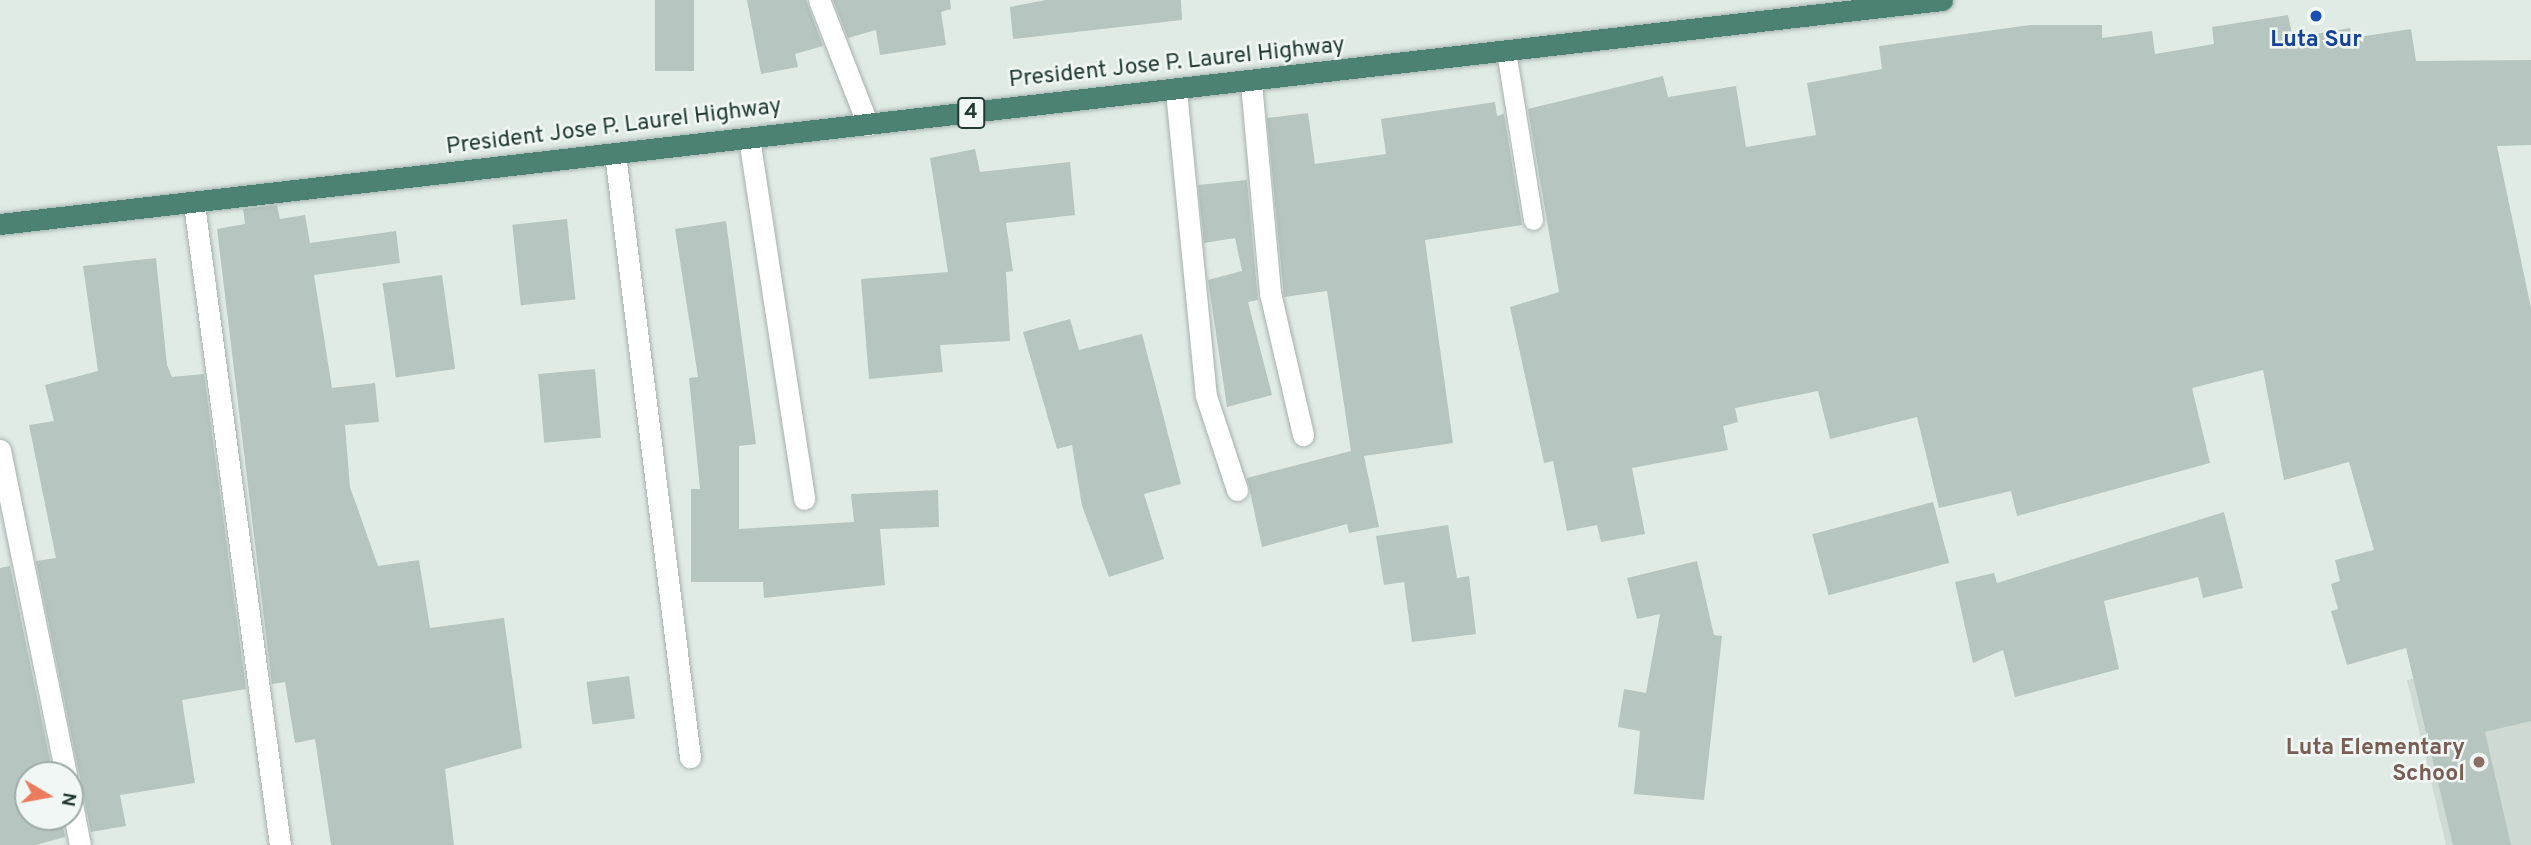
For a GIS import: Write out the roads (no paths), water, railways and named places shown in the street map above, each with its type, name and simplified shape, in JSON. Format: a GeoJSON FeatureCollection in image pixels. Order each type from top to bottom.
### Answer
{"type":"FeatureCollection","features":[{"type":"Feature","properties":{"kind":"highway","name":"President Jose P. Laurel Highway"},"geometry":{"type":"LineString","coordinates":[[0,224],[194,205],[749,138],[1251,83],[1506,51],[1815,6],[1942,0]]}},
{"type":"Feature","properties":{"kind":"street"},"geometry":{"type":"LineString","coordinates":[[819,0],[868,125]]}},
{"type":"Feature","properties":{"kind":"street"},"geometry":{"type":"LineString","coordinates":[[1251,83],[1270,293],[1303,435]]}},
{"type":"Feature","properties":{"kind":"street"},"geometry":{"type":"LineString","coordinates":[[1176,91],[1206,396],[1237,490]]}},
{"type":"Feature","properties":{"kind":"street"},"geometry":{"type":"LineString","coordinates":[[749,138],[804,499]]}},
{"type":"Feature","properties":{"kind":"street"},"geometry":{"type":"LineString","coordinates":[[615,154],[690,757]]}},
{"type":"Feature","properties":{"kind":"street"},"geometry":{"type":"LineString","coordinates":[[194,205],[280,845]]}},
{"type":"Feature","properties":{"kind":"street"},"geometry":{"type":"LineString","coordinates":[[0,450],[63,761]]}},
{"type":"Feature","properties":{"kind":"lane"},"geometry":{"type":"LineString","coordinates":[[1506,51],[1533,220]]}},
{"type":"Feature","properties":{"kind":"place","name":"Luta Sur"},"geometry":{"type":"Point","coordinates":[2316,16]}},
{"type":"Feature","properties":{"kind":"place","name":"Luta Elementary School"},"geometry":{"type":"Point","coordinates":[2479,762]}}]}
